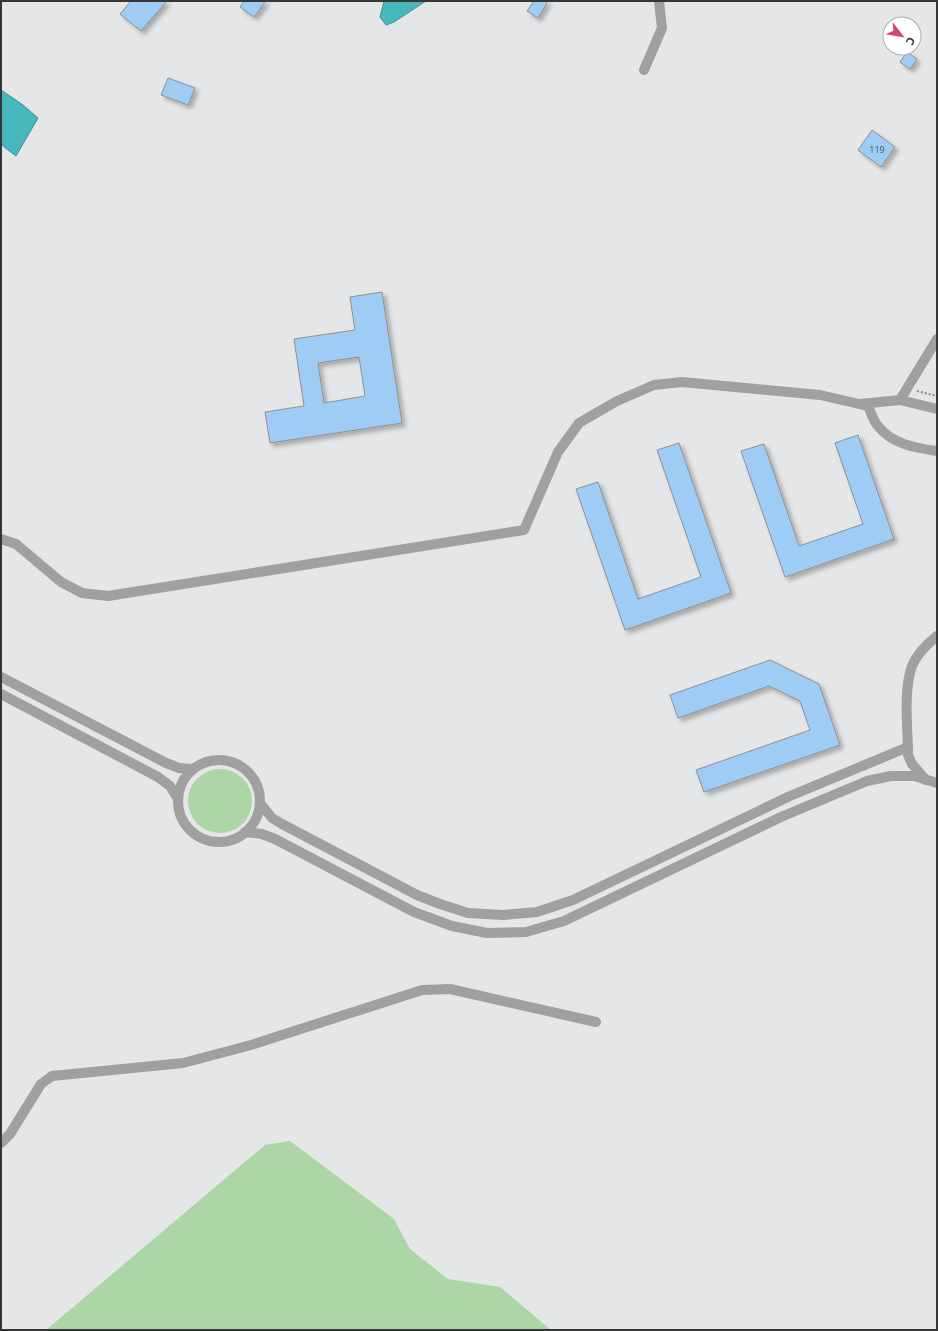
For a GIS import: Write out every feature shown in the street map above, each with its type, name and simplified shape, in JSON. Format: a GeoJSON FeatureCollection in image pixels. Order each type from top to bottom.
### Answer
{"type":"FeatureCollection","features":[{"type":"Feature","properties":{"kind":"street"},"geometry":{"type":"LineString","coordinates":[[644,70],[662,28],[659,1]]}},
{"type":"Feature","properties":{"kind":"street"},"geometry":{"type":"LineString","coordinates":[[900,400],[937,339]]}},
{"type":"Feature","properties":{"kind":"street"},"geometry":{"type":"LineString","coordinates":[[1,539],[16,544],[61,582],[82,593],[108,596],[524,530],[558,452],[579,423],[617,401],[654,384],[682,382],[820,395],[868,406],[878,426],[894,440],[915,448],[937,451]]}},
{"type":"Feature","properties":{"kind":"street"},"geometry":{"type":"LineString","coordinates":[[859,404],[900,400],[937,409]]}},
{"type":"Feature","properties":{"kind":"street"},"geometry":{"type":"LineString","coordinates":[[926,780],[912,764],[908,755],[907,685],[912,665],[925,645],[937,636]]}},
{"type":"Feature","properties":{"kind":"street"},"geometry":{"type":"LineString","coordinates":[[1,676],[166,763],[179,768],[193,769]]}},
{"type":"Feature","properties":{"kind":"street"},"geometry":{"type":"LineString","coordinates":[[1,694],[158,777],[170,786],[178,799]]}},
{"type":"Feature","properties":{"kind":"street"},"geometry":{"type":"LineString","coordinates":[[260,803],[272,818],[282,824],[417,895],[468,913],[503,915],[537,912],[573,900],[790,796],[908,747]]}},
{"type":"Feature","properties":{"kind":"street"},"geometry":{"type":"LineString","coordinates":[[225,760],[237,764],[248,772],[253,778],[260,794],[260,803],[256,819],[245,832],[230,840],[222,842],[209,840],[190,830],[183,820],[178,799],[182,783],[193,769],[208,761],[225,760]]}},
{"type":"Feature","properties":{"kind":"street"},"geometry":{"type":"LineString","coordinates":[[245,832],[262,834],[275,839],[414,912],[452,926],[487,933],[526,932],[564,921],[781,817],[867,781],[891,776],[914,776],[937,783]]}},
{"type":"Feature","properties":{"kind":"street"},"geometry":{"type":"LineString","coordinates":[[1,1143],[10,1134],[41,1084],[52,1076],[183,1063],[251,1045],[422,990],[450,989],[596,1022]]}},
{"type":"Feature","properties":{"kind":"path"},"geometry":{"type":"LineString","coordinates":[[907,388],[937,396]]}},
{"type":"Feature","properties":{"kind":"green space"},"geometry":{"type":"Polygon","coordinates":[[[220,769],[232,771],[243,778],[250,789],[252,801],[250,813],[243,824],[232,831],[220,833],[208,831],[197,824],[190,813],[188,801],[190,789],[197,778],[208,771],[220,769]]]}},
{"type":"Feature","properties":{"kind":"green space"},"geometry":{"type":"Polygon","coordinates":[[[290,1141],[394,1219],[410,1249],[448,1279],[500,1287],[551,1330],[46,1330],[265,1145],[290,1141]]]}},
{"type":"Feature","properties":{"kind":"water"},"geometry":{"type":"Polygon","coordinates":[[[384,1],[426,1],[394,22],[386,25],[380,17],[384,1]]]}},
{"type":"Feature","properties":{"kind":"water"},"geometry":{"type":"Polygon","coordinates":[[[1,90],[23,105],[38,118],[16,156],[1,143],[1,90]]]}},
{"type":"Feature","properties":{"kind":"building"},"geometry":{"type":"Polygon","coordinates":[[[131,1],[167,1],[141,31],[120,14],[131,1]]]}},
{"type":"Feature","properties":{"kind":"building"},"geometry":{"type":"Polygon","coordinates":[[[244,1],[266,1],[254,17],[240,7],[244,1]]]}},
{"type":"Feature","properties":{"kind":"building"},"geometry":{"type":"Polygon","coordinates":[[[534,1],[548,1],[538,18],[527,11],[534,1]]]}},
{"type":"Feature","properties":{"kind":"building"},"geometry":{"type":"Polygon","coordinates":[[[904,56],[913,56],[917,59],[910,69],[900,62],[904,56]]]}},
{"type":"Feature","properties":{"kind":"building"},"geometry":{"type":"Polygon","coordinates":[[[168,78],[195,88],[188,105],[161,95],[168,78]]]}},
{"type":"Feature","properties":{"kind":"building"},"geometry":{"type":"Polygon","coordinates":[[[872,130],[895,147],[881,167],[858,150],[872,130]]]}},
{"type":"Feature","properties":{"kind":"building"},"geometry":{"type":"Polygon","coordinates":[[[382,292],[402,423],[270,443],[265,412],[304,406],[294,339],[355,330],[350,297],[382,292]],[[359,357],[318,363],[324,403],[365,396],[359,357]]]}},
{"type":"Feature","properties":{"kind":"building"},"geometry":{"type":"Polygon","coordinates":[[[858,435],[894,539],[785,577],[741,451],[764,444],[799,546],[863,524],[835,443],[858,435]]]}},
{"type":"Feature","properties":{"kind":"building"},"geometry":{"type":"Polygon","coordinates":[[[679,443],[731,593],[625,630],[576,489],[598,482],[638,599],[701,577],[657,450],[679,443]]]}},
{"type":"Feature","properties":{"kind":"building"},"geometry":{"type":"Polygon","coordinates":[[[770,660],[819,684],[840,745],[704,792],[696,770],[810,730],[800,701],[769,686],[678,718],[670,695],[770,660]]]}}]}
